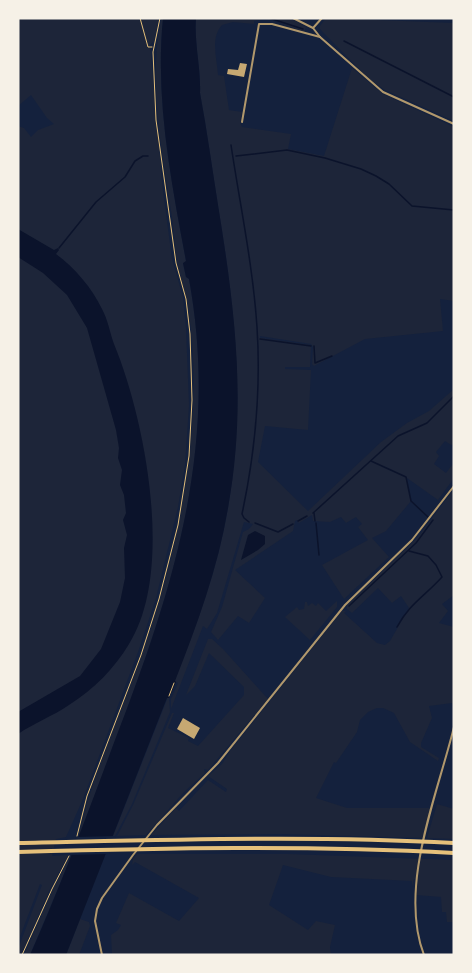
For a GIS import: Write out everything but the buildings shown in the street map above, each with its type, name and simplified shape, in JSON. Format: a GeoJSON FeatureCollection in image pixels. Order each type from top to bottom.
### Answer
{"type":"FeatureCollection","features":[{"type":"Feature","properties":{"kind":"highway"},"geometry":{"type":"LineString","coordinates":[[18,843],[164,840],[454,843]]}},
{"type":"Feature","properties":{"kind":"highway"},"geometry":{"type":"LineString","coordinates":[[18,852],[159,848],[330,848],[454,853]]}},
{"type":"Feature","properties":{"kind":"street"},"geometry":{"type":"LineString","coordinates":[[293,18],[313,28],[320,37],[383,92],[454,124]]}},
{"type":"Feature","properties":{"kind":"street"},"geometry":{"type":"LineString","coordinates":[[313,28],[322,18]]}},
{"type":"Feature","properties":{"kind":"street"},"geometry":{"type":"LineString","coordinates":[[242,122],[259,24],[272,24],[320,37]]}},
{"type":"Feature","properties":{"kind":"street"},"geometry":{"type":"LineString","coordinates":[[102,955],[95,921],[97,909],[102,898],[133,855],[157,825],[218,762],[345,605],[412,540],[454,486]]}},
{"type":"Feature","properties":{"kind":"street"},"geometry":{"type":"LineString","coordinates":[[424,955],[416,927],[416,879],[454,727]]}},
{"type":"Feature","properties":{"kind":"path"},"geometry":{"type":"LineString","coordinates":[[140,18],[148,47],[154,47]]}},
{"type":"Feature","properties":{"kind":"path"},"geometry":{"type":"LineString","coordinates":[[75,842],[87,796],[141,655],[159,599],[178,525],[189,456],[192,400],[190,334],[186,299],[176,263],[159,142],[154,85],[154,47],[160,18]]}},
{"type":"Feature","properties":{"kind":"path"},"geometry":{"type":"LineString","coordinates":[[169,696],[174,684]]}},
{"type":"Feature","properties":{"kind":"path"},"geometry":{"type":"LineString","coordinates":[[22,955],[72,849]]}},
{"type":"Feature","properties":{"kind":"shaded area"},"geometry":{"type":"Polygon","coordinates":[[[18,18],[159,18],[154,41],[150,45],[163,191],[172,259],[183,297],[189,405],[185,465],[178,507],[156,598],[83,799],[66,837],[56,839],[52,856],[68,855],[67,858],[50,889],[21,955],[18,955],[18,949],[42,885],[40,884],[18,942],[18,126],[24,128],[31,137],[38,130],[54,124],[31,95],[18,106],[18,18]]]}},
{"type":"Feature","properties":{"kind":"shaded area"},"geometry":{"type":"Polygon","coordinates":[[[163,18],[161,79],[166,140],[186,261],[183,264],[186,277],[189,279],[197,341],[199,400],[194,459],[185,516],[172,573],[155,630],[78,837],[108,742],[154,620],[177,531],[191,441],[194,384],[191,332],[188,306],[177,262],[156,93],[157,44],[163,18]]]}},
{"type":"Feature","properties":{"kind":"shaded area"},"geometry":{"type":"Polygon","coordinates":[[[163,18],[196,18],[200,93],[234,319],[238,394],[234,469],[219,552],[199,617],[176,682],[167,698],[66,955],[30,955],[83,826],[154,633],[185,519],[194,461],[198,402],[197,341],[189,279],[186,277],[183,263],[186,261],[166,140],[161,79],[163,18]]]}},
{"type":"Feature","properties":{"kind":"shaded area"},"geometry":{"type":"Polygon","coordinates":[[[196,18],[290,18],[306,27],[304,32],[273,20],[254,21],[254,24],[233,22],[222,25],[215,42],[218,75],[224,76],[229,110],[242,112],[240,122],[242,127],[291,134],[288,149],[324,156],[352,68],[383,94],[454,127],[454,301],[440,299],[443,331],[365,339],[314,366],[311,344],[260,336],[260,338],[311,345],[310,367],[285,367],[285,369],[311,370],[308,430],[265,426],[258,462],[308,511],[381,442],[407,423],[429,411],[454,389],[454,444],[451,445],[445,441],[436,452],[439,456],[434,464],[446,473],[452,465],[454,478],[438,500],[407,478],[411,501],[386,531],[372,538],[389,557],[344,599],[322,565],[368,540],[358,527],[362,524],[356,517],[346,523],[341,517],[330,522],[313,521],[312,515],[299,523],[295,521],[293,531],[235,570],[265,598],[249,623],[238,616],[218,640],[211,632],[222,607],[243,532],[253,524],[244,522],[217,613],[207,629],[203,626],[171,709],[171,699],[178,683],[174,681],[199,617],[219,552],[228,508],[236,431],[236,356],[233,319],[224,244],[200,93],[196,18]]]}},
{"type":"Feature","properties":{"kind":"shaded area"},"geometry":{"type":"Polygon","coordinates":[[[326,18],[454,23],[454,121],[385,90],[369,79],[320,29],[326,18]]]}},
{"type":"Feature","properties":{"kind":"shaded area"},"geometry":{"type":"Polygon","coordinates":[[[18,229],[54,250],[58,248],[56,254],[82,279],[104,313],[136,412],[150,495],[153,537],[150,577],[143,613],[123,653],[103,678],[87,692],[63,709],[18,734],[18,712],[80,676],[101,649],[120,602],[125,578],[124,548],[127,535],[123,520],[126,513],[124,495],[120,485],[122,470],[118,458],[116,430],[87,328],[67,295],[43,273],[18,257],[18,229]]]}},
{"type":"Feature","properties":{"kind":"shaded area"},"geometry":{"type":"Polygon","coordinates":[[[454,489],[454,595],[442,604],[448,611],[439,623],[454,627],[454,708],[452,703],[429,706],[432,718],[421,743],[421,747],[439,758],[438,761],[410,742],[394,713],[377,708],[368,712],[360,720],[357,732],[336,763],[334,762],[316,798],[347,808],[430,808],[436,784],[424,838],[281,834],[151,835],[176,808],[179,811],[208,780],[226,792],[227,789],[208,776],[222,764],[342,611],[346,611],[344,613],[377,643],[385,645],[390,641],[409,608],[401,596],[392,603],[378,588],[352,613],[347,609],[347,605],[417,538],[454,489]]]}},
{"type":"Feature","properties":{"kind":"shaded area"},"geometry":{"type":"Polygon","coordinates":[[[255,531],[265,536],[265,544],[241,560],[248,535],[255,531]]]}},
{"type":"Feature","properties":{"kind":"shaded area"},"geometry":{"type":"Polygon","coordinates":[[[337,601],[337,607],[310,640],[285,617],[297,607],[299,610],[304,609],[305,602],[308,606],[312,603],[316,606],[318,603],[326,611],[337,601]]]}},
{"type":"Feature","properties":{"kind":"shaded area"},"geometry":{"type":"Polygon","coordinates":[[[208,639],[212,639],[223,649],[268,699],[208,770],[204,769],[205,773],[184,792],[146,835],[117,836],[133,805],[172,713],[174,713],[168,728],[189,738],[188,741],[198,746],[244,695],[244,687],[209,653],[195,686],[186,695],[208,639]]]}},
{"type":"Feature","properties":{"kind":"shaded area"},"geometry":{"type":"Polygon","coordinates":[[[168,697],[170,712],[132,804],[113,836],[168,697]]]}},
{"type":"Feature","properties":{"kind":"shaded area"},"geometry":{"type":"Polygon","coordinates":[[[437,804],[454,809],[454,839],[427,838],[437,804]]]}},
{"type":"Feature","properties":{"kind":"shaded area"},"geometry":{"type":"Polygon","coordinates":[[[137,854],[288,854],[454,860],[454,922],[447,922],[446,912],[442,912],[441,897],[416,895],[417,879],[414,879],[412,887],[412,881],[331,877],[283,865],[269,905],[308,930],[316,921],[335,925],[330,947],[331,955],[112,955],[111,935],[121,925],[116,923],[129,893],[179,921],[199,898],[135,862],[132,865],[137,854]]]}},
{"type":"Feature","properties":{"kind":"shaded area"},"geometry":{"type":"Polygon","coordinates":[[[71,855],[30,955],[24,955],[53,889],[71,855]]]}},
{"type":"Feature","properties":{"kind":"shaded area"},"geometry":{"type":"Polygon","coordinates":[[[80,919],[89,922],[90,926],[79,955],[66,955],[80,919]]]}},
{"type":"Feature","properties":{"kind":"pier"},"geometry":{"type":"Polygon","coordinates":[[[116,836],[109,854],[69,855],[76,837],[116,836]]]}},
{"type":"Feature","properties":{"kind":"waterway"},"geometry":{"type":"LineString","coordinates":[[269,18],[303,29]]}},
{"type":"Feature","properties":{"kind":"waterway"},"geometry":{"type":"LineString","coordinates":[[344,41],[454,97]]}},
{"type":"Feature","properties":{"kind":"waterway"},"geometry":{"type":"LineString","coordinates":[[231,145],[249,258],[257,327],[256,421],[242,514],[249,522]]}},
{"type":"Feature","properties":{"kind":"waterway"},"geometry":{"type":"LineString","coordinates":[[236,156],[287,150],[325,158],[376,176],[389,184],[412,206],[454,210]]}},
{"type":"Feature","properties":{"kind":"waterway"},"geometry":{"type":"LineString","coordinates":[[59,248],[96,202],[125,177],[135,161],[148,156]]}},
{"type":"Feature","properties":{"kind":"waterway"},"geometry":{"type":"LineString","coordinates":[[260,339],[311,346]]}},
{"type":"Feature","properties":{"kind":"waterway"},"geometry":{"type":"LineString","coordinates":[[314,346],[315,363],[332,356]]}},
{"type":"Feature","properties":{"kind":"waterway"},"geometry":{"type":"LineString","coordinates":[[313,513],[398,436],[427,423],[454,396]]}},
{"type":"Feature","properties":{"kind":"waterway"},"geometry":{"type":"LineString","coordinates":[[371,461],[406,477],[411,501],[428,517]]}},
{"type":"Feature","properties":{"kind":"waterway"},"geometry":{"type":"LineString","coordinates":[[314,513],[315,521]]}},
{"type":"Feature","properties":{"kind":"waterway"},"geometry":{"type":"LineString","coordinates":[[298,521],[307,516]]}},
{"type":"Feature","properties":{"kind":"waterway"},"geometry":{"type":"LineString","coordinates":[[349,606],[416,543],[433,520]]}},
{"type":"Feature","properties":{"kind":"waterway"},"geometry":{"type":"LineString","coordinates":[[255,523],[278,532],[293,524]]}},
{"type":"Feature","properties":{"kind":"waterway"},"geometry":{"type":"LineString","coordinates":[[316,523],[319,555]]}},
{"type":"Feature","properties":{"kind":"waterway"},"geometry":{"type":"LineString","coordinates":[[397,627],[412,606],[442,577],[428,556],[409,551]]}}]}
